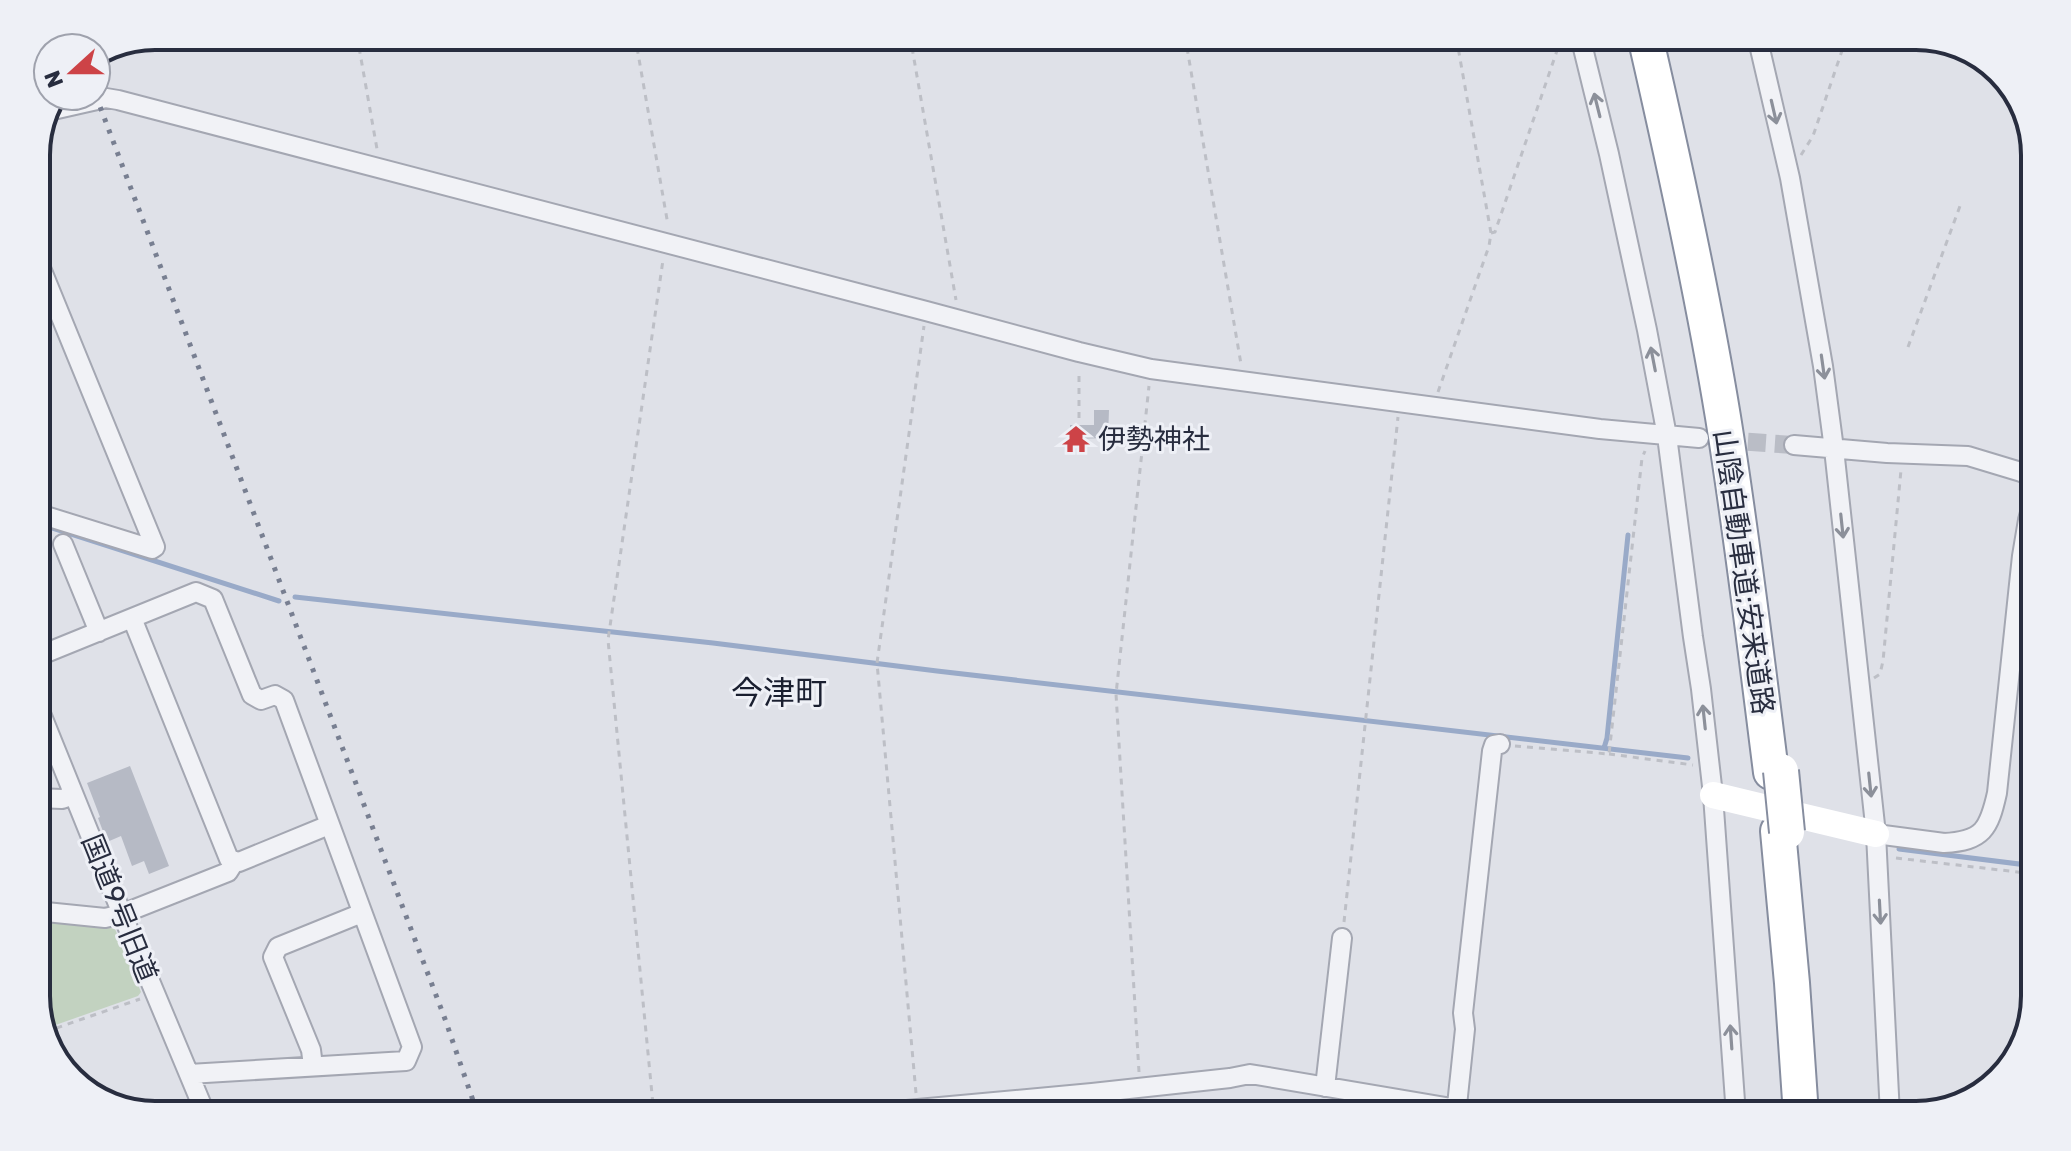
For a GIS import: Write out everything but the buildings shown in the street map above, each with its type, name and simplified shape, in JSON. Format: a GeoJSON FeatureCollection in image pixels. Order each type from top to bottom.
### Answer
{"type":"FeatureCollection","features":[{"type":"Feature","properties":{"kind":"highway","name":"山陰自動車道;安来道路"},"geometry":{"type":"LineString","coordinates":[[1648,50],[1676,171],[1723,415],[1776,771]]}},
{"type":"Feature","properties":{"kind":"highway","name":"山陰自動車道;安来道路"},"geometry":{"type":"LineString","coordinates":[[1659,50],[1692,198],[1733,413],[1758,585],[1782,832],[1802,993],[1810,1101]]}},
{"type":"Feature","properties":{"kind":"highway","name":"山陰自動車道;安来道路"},"geometry":{"type":"LineString","coordinates":[[1782,832],[1800,1101]]}},
{"type":"Feature","properties":{"kind":"street"},"geometry":{"type":"LineString","coordinates":[[1583,50],[1647,330],[1659,435],[1710,767],[1735,1101]]}},
{"type":"Feature","properties":{"kind":"street"},"geometry":{"type":"LineString","coordinates":[[1760,50],[1790,178],[1823,366],[1834,449],[1876,834],[1889,1101]]}},
{"type":"Feature","properties":{"kind":"street"},"geometry":{"type":"LineString","coordinates":[[112,100],[1151,369],[1699,438]]}},
{"type":"Feature","properties":{"kind":"street"},"geometry":{"type":"LineString","coordinates":[[50,290],[155,547],[152,549],[50,517]]}},
{"type":"Feature","properties":{"kind":"street"},"geometry":{"type":"LineString","coordinates":[[1794,445],[1968,456],[2021,472]]}},
{"type":"Feature","properties":{"kind":"street"},"geometry":{"type":"LineString","coordinates":[[63,544],[99,632]]}},
{"type":"Feature","properties":{"kind":"street"},"geometry":{"type":"LineString","coordinates":[[1713,795],[1876,834],[1944,843],[1976,837],[1988,825],[1997,793],[2021,565]]}},
{"type":"Feature","properties":{"kind":"street"},"geometry":{"type":"LineString","coordinates":[[50,651],[196,592],[213,599],[252,695],[261,700],[275,695],[284,700],[412,1047],[406,1061],[189,1074]]}},
{"type":"Feature","properties":{"kind":"street"},"geometry":{"type":"LineString","coordinates":[[132,618],[229,859],[239,862],[329,825]]}},
{"type":"Feature","properties":{"kind":"street","name":"国道9号旧道"},"geometry":{"type":"LineString","coordinates":[[50,736],[200,1101]]}},
{"type":"Feature","properties":{"kind":"street"},"geometry":{"type":"LineString","coordinates":[[1457,1101],[1465,1029],[1463,1013],[1492,751],[1494,745],[1500,744]]}},
{"type":"Feature","properties":{"kind":"street"},"geometry":{"type":"LineString","coordinates":[[50,799],[74,795]]}},
{"type":"Feature","properties":{"kind":"street"},"geometry":{"type":"LineString","coordinates":[[50,912],[105,918],[122,914],[228,872],[235,861]]}},
{"type":"Feature","properties":{"kind":"street"},"geometry":{"type":"LineString","coordinates":[[313,1066],[311,1050],[273,957],[278,947],[362,913]]}},
{"type":"Feature","properties":{"kind":"street"},"geometry":{"type":"LineString","coordinates":[[1325,1087],[1342,938]]}},
{"type":"Feature","properties":{"kind":"street"},"geometry":{"type":"LineString","coordinates":[[1002,1101],[1250,1074],[1398,1101]]}},
{"type":"Feature","properties":{"kind":"path"},"geometry":{"type":"LineString","coordinates":[[359,50],[380,168]]}},
{"type":"Feature","properties":{"kind":"path"},"geometry":{"type":"LineString","coordinates":[[637,50],[669,231],[608,640],[653,1101]]}},
{"type":"Feature","properties":{"kind":"path"},"geometry":{"type":"LineString","coordinates":[[912,50],[958,310],[956,319]]}},
{"type":"Feature","properties":{"kind":"path"},"geometry":{"type":"LineString","coordinates":[[1187,50],[1244,380]]}},
{"type":"Feature","properties":{"kind":"path"},"geometry":{"type":"LineString","coordinates":[[1433,406],[1491,233],[1458,50]]}},
{"type":"Feature","properties":{"kind":"path"},"geometry":{"type":"LineString","coordinates":[[1491,233],[1495,232],[1557,50]]}},
{"type":"Feature","properties":{"kind":"path"},"geometry":{"type":"LineString","coordinates":[[1813,136],[1842,50]]}},
{"type":"Feature","properties":{"kind":"path"},"geometry":{"type":"LineString","coordinates":[[1908,347],[1960,206]]}},
{"type":"Feature","properties":{"kind":"path"},"geometry":{"type":"LineString","coordinates":[[917,1101],[877,663],[926,311]]}},
{"type":"Feature","properties":{"kind":"path"},"geometry":{"type":"LineString","coordinates":[[1079,352],[1079,418]]}},
{"type":"Feature","properties":{"kind":"path"},"geometry":{"type":"LineString","coordinates":[[1139,1088],[1116,694],[1151,369]]}},
{"type":"Feature","properties":{"kind":"path"},"geometry":{"type":"LineString","coordinates":[[1342,938],[1400,401]]}},
{"type":"Feature","properties":{"kind":"path"},"geometry":{"type":"LineString","coordinates":[[1609,754],[1642,458],[1659,435]]}},
{"type":"Feature","properties":{"kind":"path"},"geometry":{"type":"LineString","coordinates":[[1883,661],[1902,454]]}},
{"type":"Feature","properties":{"kind":"path"},"geometry":{"type":"LineString","coordinates":[[1500,744],[1710,767]]}},
{"type":"Feature","properties":{"kind":"path"},"geometry":{"type":"LineString","coordinates":[[1891,857],[2021,872]]}},
{"type":"Feature","properties":{"kind":"path"},"geometry":{"type":"LineString","coordinates":[[56,1028],[148,997]]}},
{"type":"Feature","properties":{"kind":"shaded area"},"geometry":{"type":"Polygon","coordinates":[[[1135,1096],[1136,1101],[1085,1101],[1135,1096]]]}},
{"type":"Feature","properties":{"kind":"green space"},"geometry":{"type":"Polygon","coordinates":[[[50,921],[115,929],[141,992],[138,996],[55,1025],[50,1003],[50,921]]]}},
{"type":"Feature","properties":{"kind":"waterway"},"geometry":{"type":"LineString","coordinates":[[50,527],[279,601]]}},
{"type":"Feature","properties":{"kind":"waterway"},"geometry":{"type":"LineString","coordinates":[[1604,748],[1628,535]]}},
{"type":"Feature","properties":{"kind":"waterway"},"geometry":{"type":"LineString","coordinates":[[295,597],[1688,758]]}},
{"type":"Feature","properties":{"kind":"waterway"},"geometry":{"type":"LineString","coordinates":[[1899,849],[2021,864]]}},
{"type":"Feature","properties":{"kind":"waterway"},"geometry":{"type":"LineString","coordinates":[[1133,1095],[1136,1095],[1137,1101]]}},
{"type":"Feature","properties":{"kind":"tunnel"},"geometry":{"type":"LineString","coordinates":[[1721,440],[1794,445]]}},
{"type":"Feature","properties":{"kind":"railway"},"geometry":{"type":"LineString","coordinates":[[102,112],[445,1019],[473,1101]]}},
{"type":"Feature","properties":{"kind":"place","name":"伊勢神社"},"geometry":{"type":"Point","coordinates":[1076,439]}},
{"type":"Feature","properties":{"kind":"district","name":"今津町"},"geometry":{"type":"Point","coordinates":[779,693]}}]}
